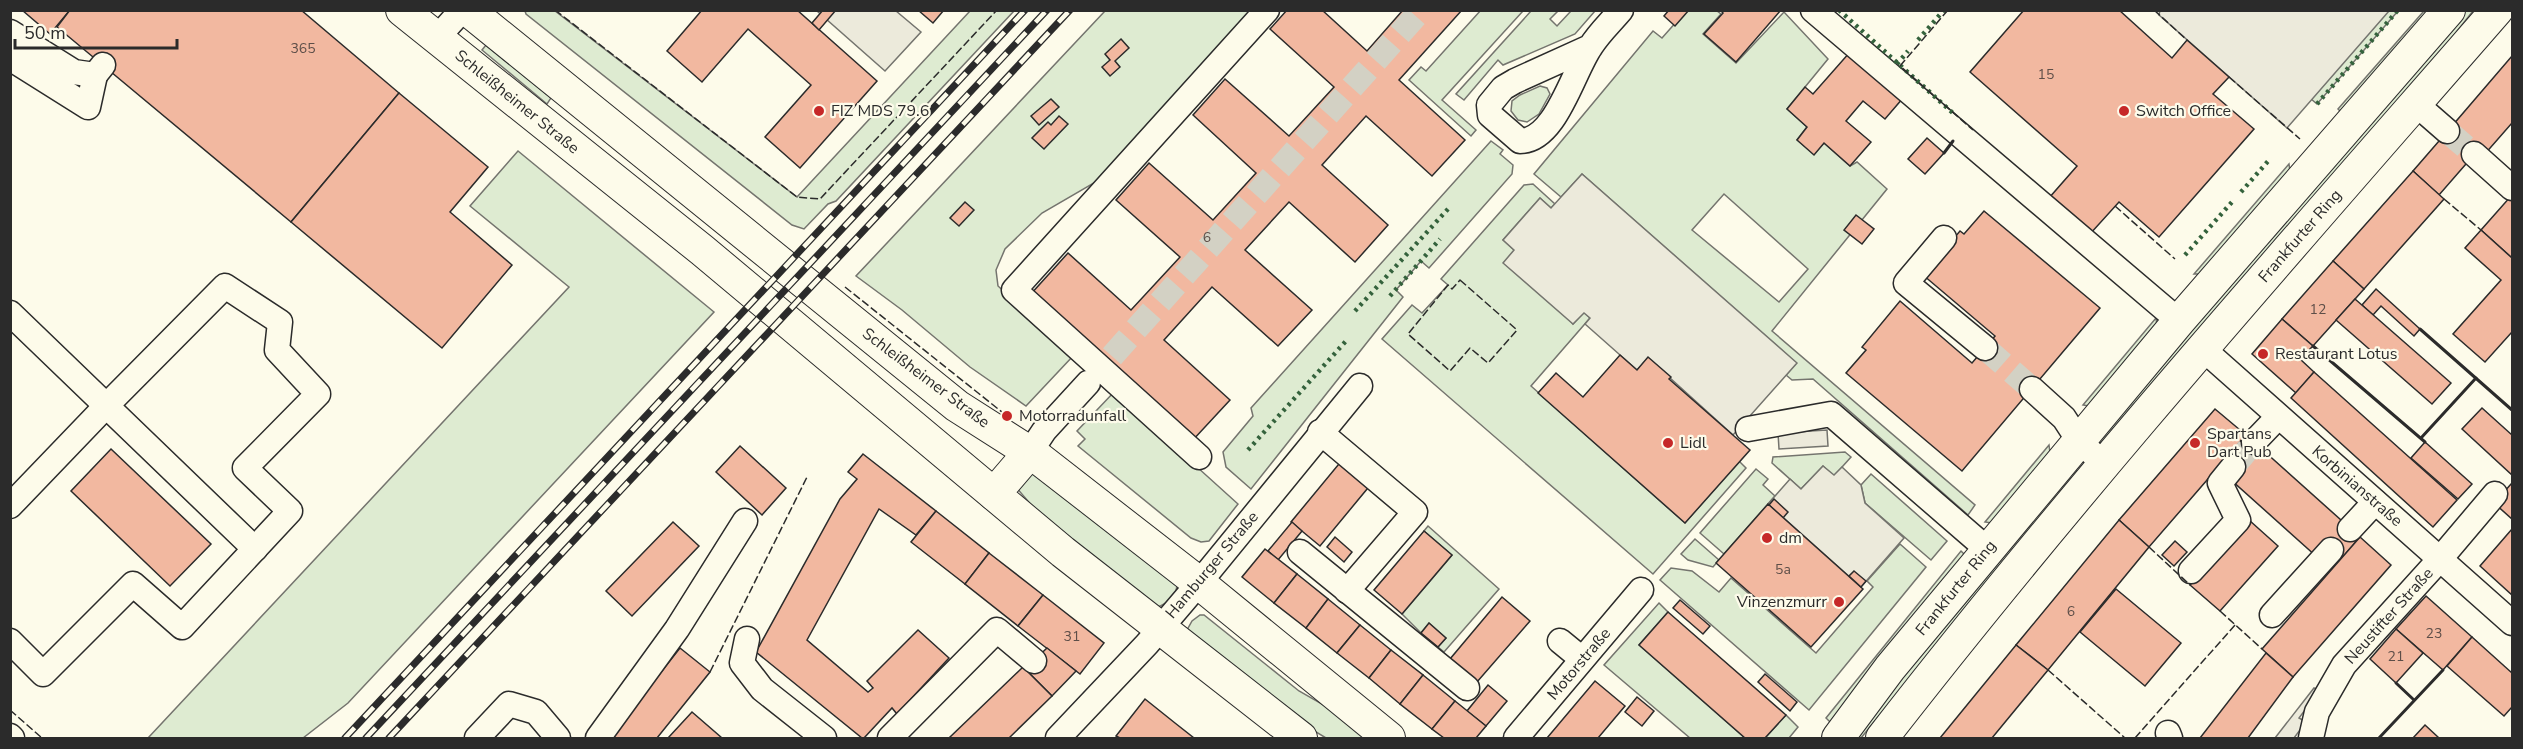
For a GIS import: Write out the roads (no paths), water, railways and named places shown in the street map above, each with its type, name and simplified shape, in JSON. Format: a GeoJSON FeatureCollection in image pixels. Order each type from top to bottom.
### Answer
{"type":"FeatureCollection","features":[{"type":"Feature","properties":{"kind":"main road","name":"Schleißheimer Straße"},"geometry":{"type":"LineString","coordinates":[[402,10],[702,250],[994,494],[1160,629],[1301,738]]}},
{"type":"Feature","properties":{"kind":"main road","name":"Schleißheimer Straße"},"geometry":{"type":"LineString","coordinates":[[468,10],[957,406],[1030,452],[1199,584],[1389,738]]}},
{"type":"Feature","properties":{"kind":"main road","name":"Frankfurter Ring"},"geometry":{"type":"LineString","coordinates":[[1838,738],[1890,668],[1987,549],[2179,321],[2450,10]]}},
{"type":"Feature","properties":{"kind":"main road","name":"Frankfurter Ring"},"geometry":{"type":"LineString","coordinates":[[1882,738],[1952,648],[2103,463],[2497,10]]}},
{"type":"Feature","properties":{"kind":"main road"},"geometry":{"type":"LineString","coordinates":[[994,494],[1030,452]]}},
{"type":"Feature","properties":{"kind":"street"},"geometry":{"type":"LineString","coordinates":[[436,38],[462,10]]}},
{"type":"Feature","properties":{"kind":"street"},"geometry":{"type":"LineString","coordinates":[[1199,457],[1014,290],[1267,10]]}},
{"type":"Feature","properties":{"kind":"street"},"geometry":{"type":"LineString","coordinates":[[1590,47],[1621,10]]}},
{"type":"Feature","properties":{"kind":"street"},"geometry":{"type":"LineString","coordinates":[[1813,10],[2179,321]]}},
{"type":"Feature","properties":{"kind":"street"},"geometry":{"type":"LineString","coordinates":[[10,33],[74,72],[99,70],[88,107],[10,58]]}},
{"type":"Feature","properties":{"kind":"street"},"geometry":{"type":"LineString","coordinates":[[2416,104],[2447,131]]}},
{"type":"Feature","properties":{"kind":"street"},"geometry":{"type":"LineString","coordinates":[[2474,154],[2512,188]]}},
{"type":"Feature","properties":{"kind":"street"},"geometry":{"type":"LineString","coordinates":[[1944,238],[1906,283],[1985,348]]}},
{"type":"Feature","properties":{"kind":"street"},"geometry":{"type":"LineString","coordinates":[[10,506],[106,405],[225,286],[280,322],[277,350],[318,394],[245,468],[290,511],[182,627],[133,584],[43,674],[10,641]]}},
{"type":"Feature","properties":{"kind":"street"},"geometry":{"type":"LineString","coordinates":[[10,313],[255,549]]}},
{"type":"Feature","properties":{"kind":"street","name":"Korbinianstraße"},"geometry":{"type":"LineString","coordinates":[[2202,348],[2512,623]]}},
{"type":"Feature","properties":{"kind":"street"},"geometry":{"type":"LineString","coordinates":[[1030,452],[1044,431],[1088,383]]}},
{"type":"Feature","properties":{"kind":"street","name":"Hamburger Straße"},"geometry":{"type":"LineString","coordinates":[[1058,738],[1199,584],[1320,432],[1360,386]]}},
{"type":"Feature","properties":{"kind":"street"},"geometry":{"type":"LineString","coordinates":[[2032,388],[2064,418],[2079,441],[2103,463]]}},
{"type":"Feature","properties":{"kind":"street"},"geometry":{"type":"LineString","coordinates":[[1748,429],[1831,414],[1987,549]]}},
{"type":"Feature","properties":{"kind":"street"},"geometry":{"type":"LineString","coordinates":[[2254,442],[2278,417]]}},
{"type":"Feature","properties":{"kind":"street"},"geometry":{"type":"LineString","coordinates":[[1320,432],[1415,512],[1347,591]]}},
{"type":"Feature","properties":{"kind":"street"},"geometry":{"type":"LineString","coordinates":[[2191,571],[2238,520],[2220,483],[2233,467]]}},
{"type":"Feature","properties":{"kind":"street","name":"Neustifter Straße"},"geometry":{"type":"LineString","coordinates":[[2311,738],[2317,712],[2344,665],[2440,559],[2486,498]]}},
{"type":"Feature","properties":{"kind":"street"},"geometry":{"type":"LineString","coordinates":[[2350,529],[2375,502]]}},
{"type":"Feature","properties":{"kind":"street"},"geometry":{"type":"LineString","coordinates":[[598,738],[677,629],[744,521]]}},
{"type":"Feature","properties":{"kind":"street"},"geometry":{"type":"LineString","coordinates":[[2272,615],[2331,550]]}},
{"type":"Feature","properties":{"kind":"street"},"geometry":{"type":"LineString","coordinates":[[1300,552],[1467,688]]}},
{"type":"Feature","properties":{"kind":"street","name":"Motorstraße"},"geometry":{"type":"LineString","coordinates":[[1516,738],[1641,590]]}},
{"type":"Feature","properties":{"kind":"street"},"geometry":{"type":"LineString","coordinates":[[890,738],[997,630],[1034,661]]}},
{"type":"Feature","properties":{"kind":"street"},"geometry":{"type":"LineString","coordinates":[[747,639],[742,663],[762,688],[824,738]]}},
{"type":"Feature","properties":{"kind":"street"},"geometry":{"type":"LineString","coordinates":[[1560,641],[1582,659]]}},
{"type":"Feature","properties":{"kind":"street"},"geometry":{"type":"LineString","coordinates":[[477,738],[509,704],[536,712],[558,738]]}},
{"type":"Feature","properties":{"kind":"tunnel"},"geometry":{"type":"LineString","coordinates":[[1088,383],[1421,10]]}},
{"type":"Feature","properties":{"kind":"tunnel"},"geometry":{"type":"LineString","coordinates":[[2447,131],[2474,154]]}},
{"type":"Feature","properties":{"kind":"tunnel"},"geometry":{"type":"LineString","coordinates":[[1985,348],[2032,389]]}},
{"type":"Feature","properties":{"kind":"tunnel"},"geometry":{"type":"LineString","coordinates":[[2233,467],[2254,442]]}},
{"type":"Feature","properties":{"kind":"railway"},"geometry":{"type":"LineString","coordinates":[[345,738],[1025,10]]}},
{"type":"Feature","properties":{"kind":"railway"},"geometry":{"type":"LineString","coordinates":[[366,738],[1047,10]]}},
{"type":"Feature","properties":{"kind":"railway"},"geometry":{"type":"LineString","coordinates":[[389,738],[1070,10]]}},
{"type":"Feature","properties":{"kind":"place","name":"FIZ MDS 79.6"},"geometry":{"type":"Point","coordinates":[819,111]}},
{"type":"Feature","properties":{"kind":"place","name":"Switch Office"},"geometry":{"type":"Point","coordinates":[2124,111]}},
{"type":"Feature","properties":{"kind":"place","name":"Restaurant Lotus"},"geometry":{"type":"Point","coordinates":[2263,354]}},
{"type":"Feature","properties":{"kind":"place","name":"Motorradunfall"},"geometry":{"type":"Point","coordinates":[1007,416]}},
{"type":"Feature","properties":{"kind":"place","name":"Lidl"},"geometry":{"type":"Point","coordinates":[1668,443]}},
{"type":"Feature","properties":{"kind":"place","name":"Spartans Dart Pub"},"geometry":{"type":"Point","coordinates":[2195,443]}},
{"type":"Feature","properties":{"kind":"place","name":"dm"},"geometry":{"type":"Point","coordinates":[1767,538]}},
{"type":"Feature","properties":{"kind":"place","name":"Vinzenzmurr"},"geometry":{"type":"Point","coordinates":[1839,602]}}]}
